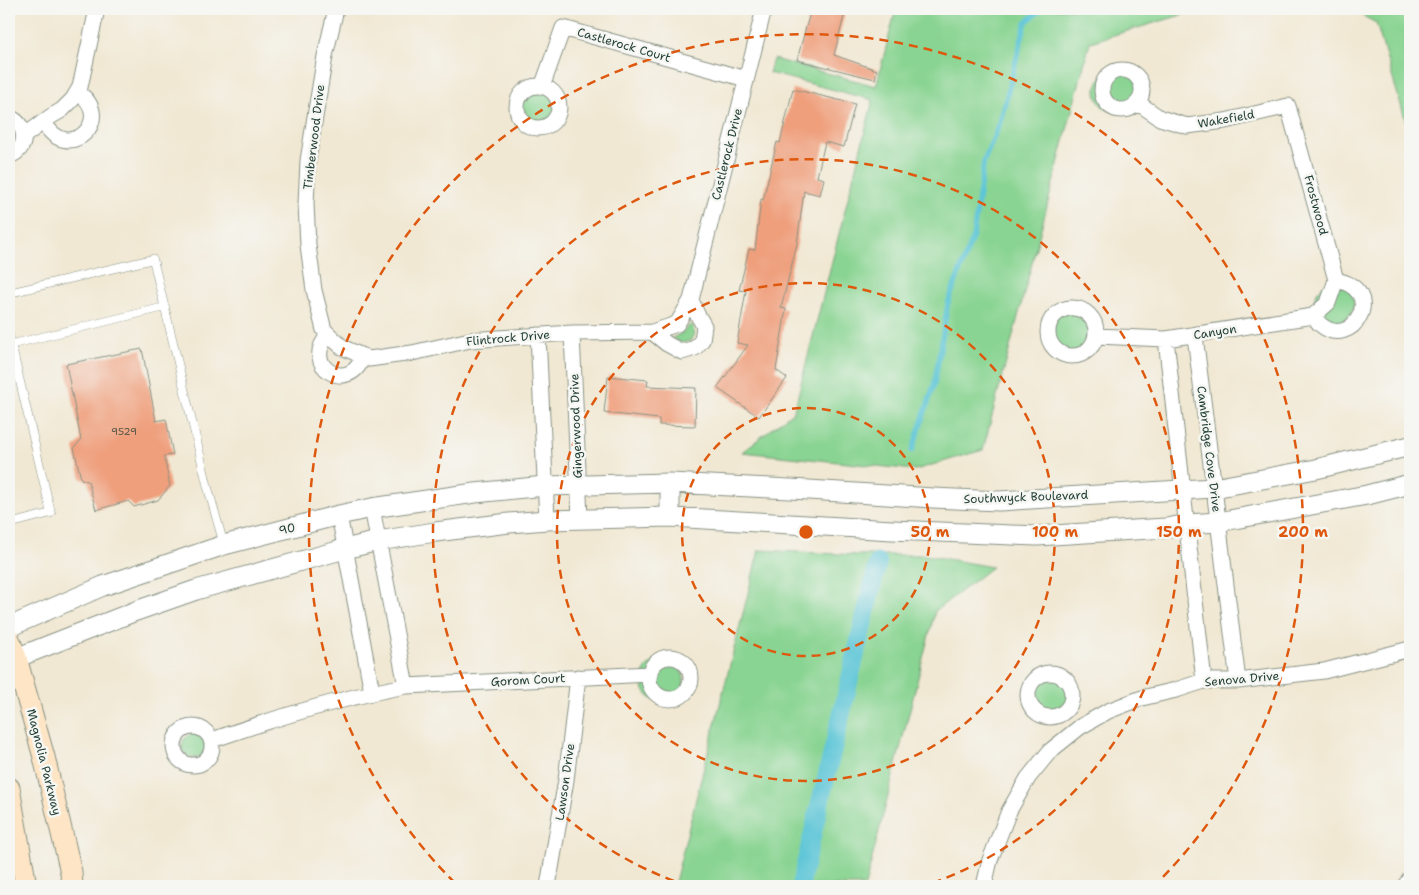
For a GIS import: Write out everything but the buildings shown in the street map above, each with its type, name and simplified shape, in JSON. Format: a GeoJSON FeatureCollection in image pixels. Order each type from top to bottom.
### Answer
{"type":"FeatureCollection","features":[{"type":"Feature","properties":{"kind":"main road","name":"Magnolia Parkway"},"geometry":{"type":"LineString","coordinates":[[11,653],[46,765],[71,872],[72,886]]}},
{"type":"Feature","properties":{"kind":"main road"},"geometry":{"type":"LineString","coordinates":[[9,788],[26,886]]}},
{"type":"Feature","properties":{"kind":"street"},"geometry":{"type":"LineString","coordinates":[[24,136],[62,110],[73,99],[80,86],[97,9]]}},
{"type":"Feature","properties":{"kind":"street","name":"Timberwood Drive"},"geometry":{"type":"LineString","coordinates":[[336,9],[324,56],[308,161],[306,204],[308,245],[314,290],[324,330],[342,348]]}},
{"type":"Feature","properties":{"kind":"street","name":"Castlerock Drive"},"geometry":{"type":"LineString","coordinates":[[677,324],[691,300],[764,9]]}},
{"type":"Feature","properties":{"kind":"street","name":"Castlerock Court"},"geometry":{"type":"LineString","coordinates":[[542,87],[563,28],[746,79]]}},
{"type":"Feature","properties":{"kind":"street"},"geometry":{"type":"LineString","coordinates":[[44,122],[49,132],[57,138],[66,140],[76,139],[85,134],[91,126],[93,116],[91,106],[77,92]]}},
{"type":"Feature","properties":{"kind":"street","name":"Wakefield"},"geometry":{"type":"LineString","coordinates":[[1138,103],[1160,118],[1187,126],[1225,121],[1288,106]]}},
{"type":"Feature","properties":{"kind":"street","name":"Frostwood"},"geometry":{"type":"LineString","coordinates":[[1288,106],[1336,280]]}},
{"type":"Feature","properties":{"kind":"street"},"geometry":{"type":"LineString","coordinates":[[9,117],[18,122],[23,128],[24,136],[23,144],[18,151],[9,156]]}},
{"type":"Feature","properties":{"kind":"street"},"geometry":{"type":"LineString","coordinates":[[1336,280],[1352,285],[1362,298],[1362,309],[1359,319],[1351,327],[1340,331],[1330,330],[1320,325],[1314,316],[1328,303],[1336,280]]}},
{"type":"Feature","properties":{"kind":"street"},"geometry":{"type":"LineString","coordinates":[[652,332],[682,352],[695,348],[702,340],[704,326],[691,300]]}},
{"type":"Feature","properties":{"kind":"street","name":"Canyon"},"geometry":{"type":"LineString","coordinates":[[1096,336],[1166,339],[1314,316]]}},
{"type":"Feature","properties":{"kind":"street","name":"Flintrock Drive"},"geometry":{"type":"LineString","coordinates":[[342,348],[369,359],[412,353],[470,340],[572,333],[652,332],[677,324]]}},
{"type":"Feature","properties":{"kind":"street","name":"Gingerwood Drive"},"geometry":{"type":"LineString","coordinates":[[572,333],[580,519]]}},
{"type":"Feature","properties":{"kind":"street"},"geometry":{"type":"LineString","coordinates":[[329,335],[319,349],[323,366],[329,372],[346,375],[360,365],[363,356]]}},
{"type":"Feature","properties":{"kind":"street"},"geometry":{"type":"LineString","coordinates":[[538,335],[547,520]]}},
{"type":"Feature","properties":{"kind":"street","name":"Cambridge Cove Drive"},"geometry":{"type":"LineString","coordinates":[[1195,336],[1238,680]]}},
{"type":"Feature","properties":{"kind":"street"},"geometry":{"type":"LineString","coordinates":[[1166,339],[1204,681]]}},
{"type":"Feature","properties":{"kind":"street","name":"Southwyck Boulevard"},"geometry":{"type":"LineString","coordinates":[[578,485],[670,483],[999,501],[1214,488],[1316,469],[1410,446]]}},
{"type":"Feature","properties":{"kind":"street"},"geometry":{"type":"LineString","coordinates":[[670,483],[670,517]]}},
{"type":"Feature","properties":{"kind":"street"},"geometry":{"type":"LineString","coordinates":[[11,653],[196,590],[345,549],[378,541],[509,523],[547,520],[670,517],[892,530],[1037,536],[1166,528],[1218,522],[1367,495],[1410,484]]}},
{"type":"Feature","properties":{"kind":"street","name":"90"},"geometry":{"type":"LineString","coordinates":[[9,627],[103,586],[224,545],[339,515],[372,508],[466,494],[545,486],[578,485]]}},
{"type":"Feature","properties":{"kind":"street"},"geometry":{"type":"LineString","coordinates":[[372,508],[406,686]]}},
{"type":"Feature","properties":{"kind":"street"},"geometry":{"type":"LineString","coordinates":[[339,515],[372,692]]}},
{"type":"Feature","properties":{"kind":"street","name":"Senova Drive"},"geometry":{"type":"LineString","coordinates":[[984,886],[990,860],[1009,811],[1028,778],[1050,751],[1080,727],[1108,712],[1142,698],[1204,681],[1238,680],[1324,671],[1410,649]]}},
{"type":"Feature","properties":{"kind":"street","name":"Gorom Court"},"geometry":{"type":"LineString","coordinates":[[212,740],[262,723],[372,692],[406,686],[650,674]]}},
{"type":"Feature","properties":{"kind":"street","name":"Lawson Drive"},"geometry":{"type":"LineString","coordinates":[[548,886],[566,780],[578,677]]}},
{"type":"Feature","properties":{"kind":"street"},"geometry":{"type":"LineString","coordinates":[[1064,713],[1080,727]]}},
{"type":"Feature","properties":{"kind":"street"},"geometry":{"type":"LineString","coordinates":[[1405,886],[1410,878]]}},
{"type":"Feature","properties":{"kind":"lane"},"geometry":{"type":"LineString","coordinates":[[9,293],[154,259],[208,488],[224,545]]}},
{"type":"Feature","properties":{"kind":"lane"},"geometry":{"type":"LineString","coordinates":[[10,345],[165,307]]}},
{"type":"Feature","properties":{"kind":"lane"},"geometry":{"type":"LineString","coordinates":[[9,335],[52,513],[9,524]]}},
{"type":"Feature","properties":{"kind":"green space"},"geometry":{"type":"Polygon","coordinates":[[[896,9],[1202,9],[1090,42],[983,450],[915,470],[742,452],[794,411],[873,100],[769,73],[773,59],[876,86],[896,9]]]}},
{"type":"Feature","properties":{"kind":"green space"},"geometry":{"type":"Polygon","coordinates":[[[1350,9],[1410,9],[1410,135],[1376,23],[1350,9]]]}},
{"type":"Feature","properties":{"kind":"green space"},"geometry":{"type":"Polygon","coordinates":[[[1117,70],[1132,76],[1138,91],[1132,106],[1117,112],[1102,106],[1096,91],[1102,76],[1117,70]]]}},
{"type":"Feature","properties":{"kind":"green space"},"geometry":{"type":"Polygon","coordinates":[[[537,90],[552,96],[558,111],[552,126],[537,132],[522,126],[516,111],[522,96],[537,90]]]}},
{"type":"Feature","properties":{"kind":"green space"},"geometry":{"type":"Polygon","coordinates":[[[1338,283],[1345,286],[1351,292],[1354,303],[1353,311],[1345,320],[1338,323],[1330,323],[1323,320],[1315,311],[1314,299],[1317,292],[1326,284],[1338,283]]]}},
{"type":"Feature","properties":{"kind":"green space"},"geometry":{"type":"Polygon","coordinates":[[[1071,311],[1086,317],[1092,332],[1086,347],[1071,353],[1056,347],[1050,332],[1056,317],[1071,311]]]}},
{"type":"Feature","properties":{"kind":"green space"},"geometry":{"type":"Polygon","coordinates":[[[691,324],[694,334],[690,341],[681,343],[673,338],[683,332],[691,324]]]}},
{"type":"Feature","properties":{"kind":"green space"},"geometry":{"type":"Polygon","coordinates":[[[759,550],[858,555],[925,555],[992,567],[935,611],[865,886],[674,886],[759,550]]]}},
{"type":"Feature","properties":{"kind":"green space"},"geometry":{"type":"Polygon","coordinates":[[[663,660],[678,666],[684,681],[678,696],[663,702],[648,696],[642,681],[648,666],[663,660]]]}},
{"type":"Feature","properties":{"kind":"green space"},"geometry":{"type":"Polygon","coordinates":[[[1051,674],[1066,680],[1072,695],[1066,710],[1051,716],[1036,710],[1030,695],[1036,680],[1051,674]]]}},
{"type":"Feature","properties":{"kind":"green space"},"geometry":{"type":"Polygon","coordinates":[[[194,734],[203,737],[206,746],[203,755],[194,758],[185,755],[182,746],[185,737],[194,734]]]}},
{"type":"Feature","properties":{"kind":"waterway"},"geometry":{"type":"LineString","coordinates":[[912,451],[934,385],[948,303],[973,236],[984,161],[1000,122],[1026,22],[1042,9]]}},
{"type":"Feature","properties":{"kind":"waterway"},"geometry":{"type":"LineString","coordinates":[[800,886],[878,562]]}}]}
